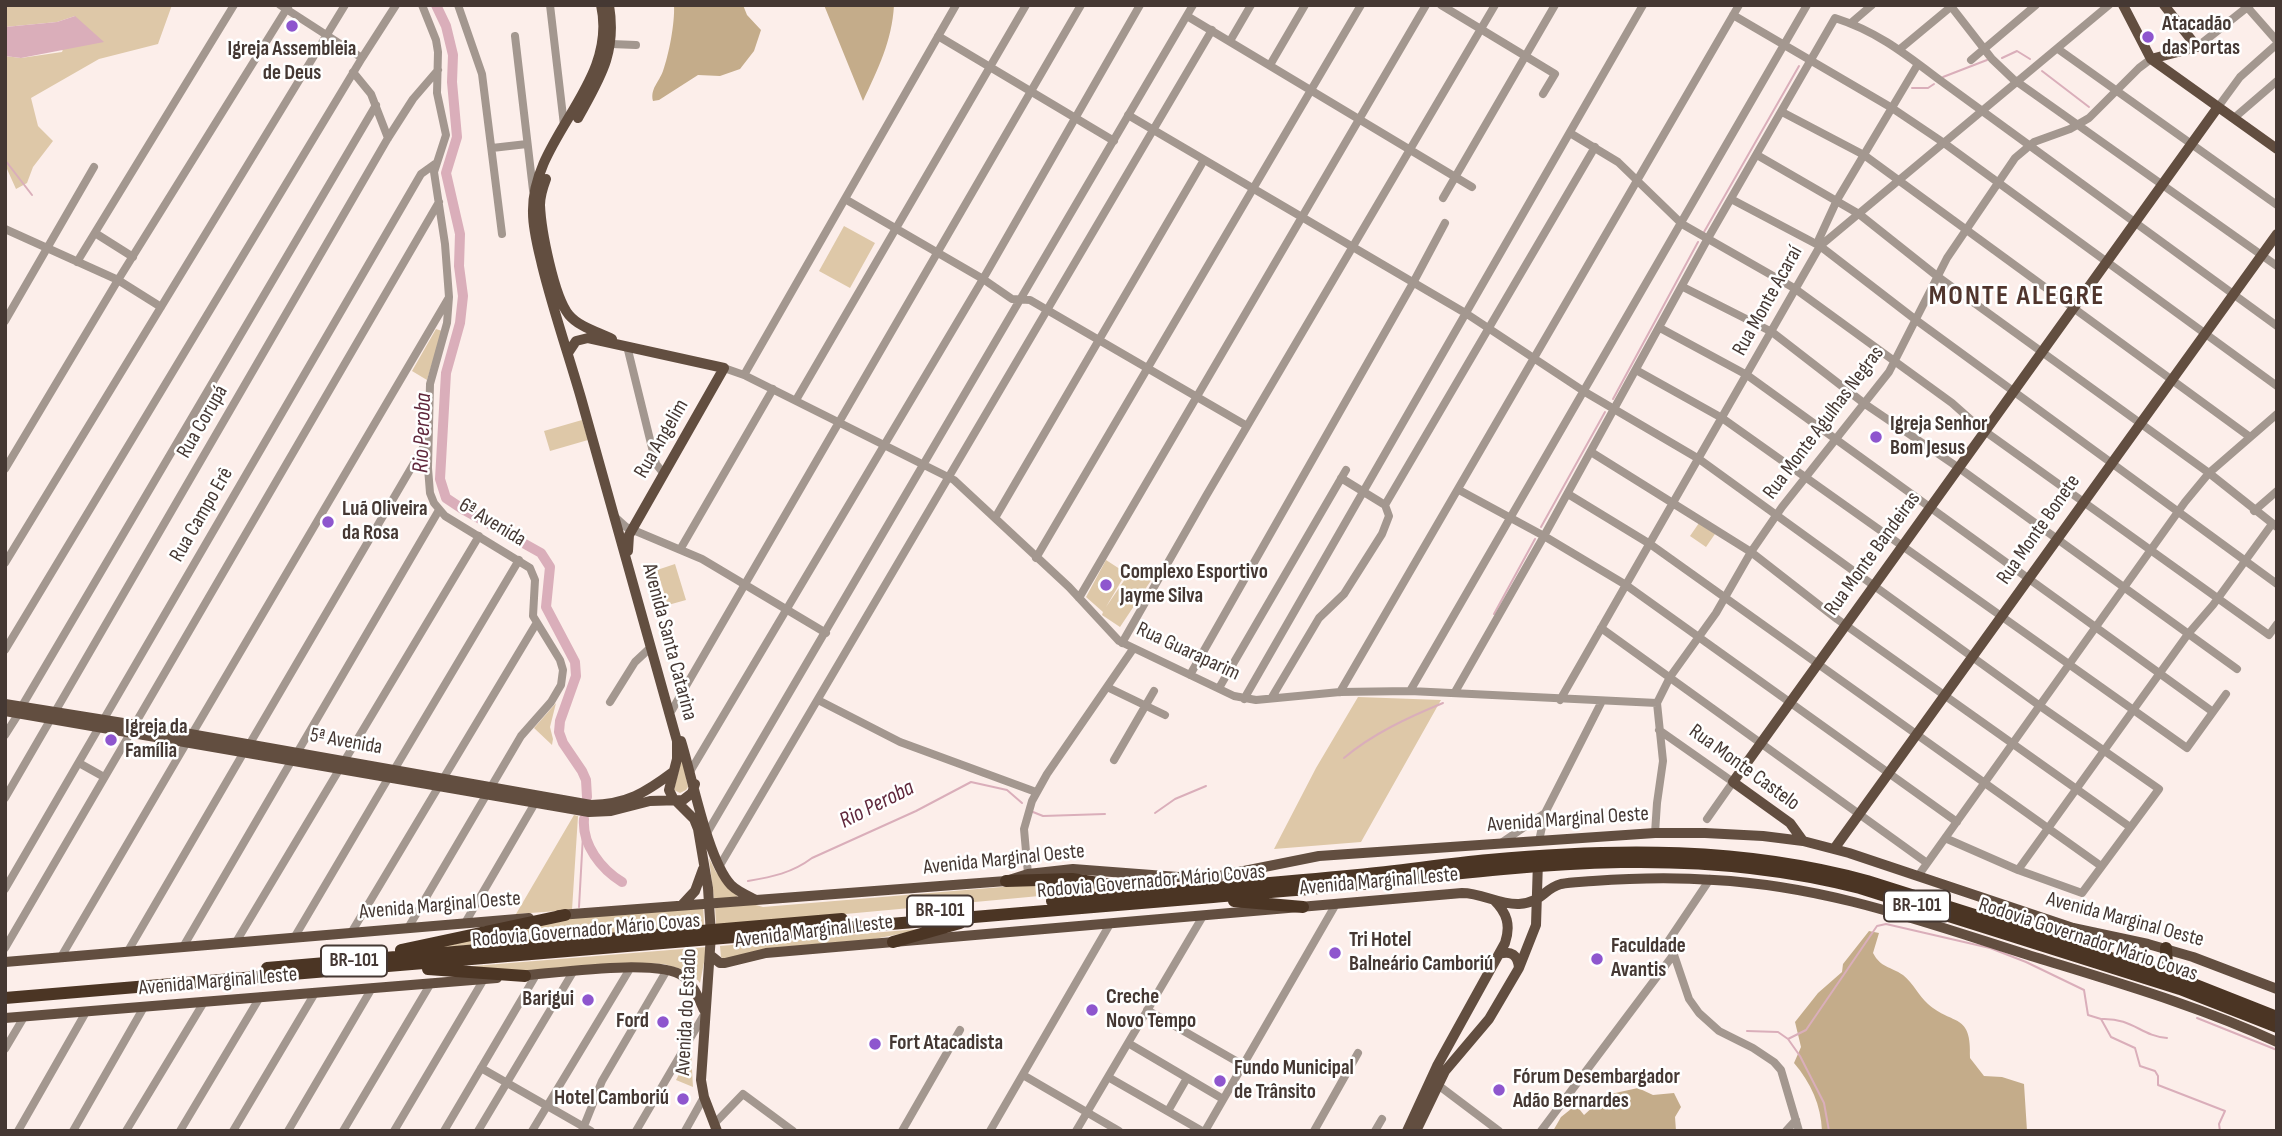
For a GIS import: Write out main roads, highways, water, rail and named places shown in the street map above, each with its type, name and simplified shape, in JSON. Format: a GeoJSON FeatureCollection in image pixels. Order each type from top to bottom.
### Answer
{"type":"FeatureCollection","features":[{"type":"Feature","properties":{"kind":"highway","name":"Rodovia Governador Mário Covas"},"geometry":{"type":"LineString","coordinates":[[1542,861],[1642,852],[1699,853],[1758,858],[1813,868],[1892,888],[2196,985],[2277,1017]]}},
{"type":"Feature","properties":{"kind":"highway","name":"Rodovia Governador Mário Covas"},"geometry":{"type":"LineString","coordinates":[[710,935],[1213,897],[1528,861]]}},
{"type":"Feature","properties":{"kind":"highway","name":"Rodovia Governador Mário Covas"},"geometry":{"type":"LineString","coordinates":[[5,998],[1528,861],[1677,861],[1733,865],[1812,877],[1884,895],[2168,985],[2277,1027]]}},
{"type":"Feature","properties":{"kind":"highway"},"geometry":{"type":"LineString","coordinates":[[1006,881],[1072,879],[1164,892]]}},
{"type":"Feature","properties":{"kind":"highway"},"geometry":{"type":"LineString","coordinates":[[1213,897],[1303,907]]}},
{"type":"Feature","properties":{"kind":"highway"},"geometry":{"type":"LineString","coordinates":[[364,964],[565,915]]}},
{"type":"Feature","properties":{"kind":"highway"},"geometry":{"type":"LineString","coordinates":[[893,942],[992,915]]}},
{"type":"Feature","properties":{"kind":"highway"},"geometry":{"type":"LineString","coordinates":[[2166,948],[2167,965],[2171,970],[2196,985]]}},
{"type":"Feature","properties":{"kind":"highway","name":"Rodovia Governador Mário Covas"},"geometry":{"type":"LineString","coordinates":[[5,990],[364,964]]}},
{"type":"Feature","properties":{"kind":"highway"},"geometry":{"type":"LineString","coordinates":[[364,964],[530,975]]}},
{"type":"Feature","properties":{"kind":"main road","name":"Avenida Santa Catarina"},"geometry":{"type":"LineString","coordinates":[[601,5],[604,24],[599,58],[592,77],[542,169],[534,193],[533,218],[550,297],[677,741],[678,751],[669,790],[694,819],[702,842],[710,935]]}},
{"type":"Feature","properties":{"kind":"main road","name":"Rua Guaraparim"},"geometry":{"type":"LineString","coordinates":[[609,5],[611,44],[602,75],[557,155],[541,197],[543,232],[558,294],[565,309],[574,320],[627,346]]}},
{"type":"Feature","properties":{"kind":"main road"},"geometry":{"type":"LineString","coordinates":[[2123,5],[2151,59],[2275,145]]}},
{"type":"Feature","properties":{"kind":"main road"},"geometry":{"type":"LineString","coordinates":[[2151,59],[2197,47],[2164,5]]}},
{"type":"Feature","properties":{"kind":"main road","name":"Rua Monte Bandeiras"},"geometry":{"type":"LineString","coordinates":[[1733,782],[2218,107]]}},
{"type":"Feature","properties":{"kind":"main road","name":"Rua Monte Bonete"},"geometry":{"type":"LineString","coordinates":[[1834,849],[2277,234]]}},
{"type":"Feature","properties":{"kind":"main road","name":"Rua Guaraparim"},"geometry":{"type":"LineString","coordinates":[[568,353],[579,340],[588,338],[724,368]]}},
{"type":"Feature","properties":{"kind":"main road","name":"Rua Angelim"},"geometry":{"type":"LineString","coordinates":[[632,529],[724,368]]}},
{"type":"Feature","properties":{"kind":"main road","name":"Avenida Santa Catarina"},"geometry":{"type":"LineString","coordinates":[[632,529],[627,545],[707,833],[719,867],[734,888],[754,899]]}},
{"type":"Feature","properties":{"kind":"main road","name":"5ª Avenida"},"geometry":{"type":"LineString","coordinates":[[5,704],[20,709],[441,783],[584,804],[601,805],[641,795],[673,772]]}},
{"type":"Feature","properties":{"kind":"main road","name":"5ª Avenida"},"geometry":{"type":"LineString","coordinates":[[5,711],[20,709]]}},
{"type":"Feature","properties":{"kind":"main road","name":"Rua Monte Castelo"},"geometry":{"type":"LineString","coordinates":[[1733,782],[1790,823],[1803,841]]}},
{"type":"Feature","properties":{"kind":"main road"},"geometry":{"type":"LineString","coordinates":[[678,801],[690,796],[695,784]]}},
{"type":"Feature","properties":{"kind":"main road","name":"5ª Avenida"},"geometry":{"type":"LineString","coordinates":[[488,791],[534,803],[595,813],[650,801],[678,801]]}},
{"type":"Feature","properties":{"kind":"main road","name":"Avenida Marginal Oeste"},"geometry":{"type":"LineString","coordinates":[[5,962],[754,899],[781,900],[1006,881],[1028,874],[1073,869],[1178,877],[1219,876],[1319,856],[1655,833],[1736,834],[1803,841],[2073,928],[2166,948],[2232,970],[2277,989]]}},
{"type":"Feature","properties":{"kind":"main road"},"geometry":{"type":"LineString","coordinates":[[1416,1131],[1449,1065],[1489,1019],[1519,968],[1532,939],[1538,900],[1539,841]]}},
{"type":"Feature","properties":{"kind":"main road"},"geometry":{"type":"LineString","coordinates":[[682,905],[696,889],[705,863]]}},
{"type":"Feature","properties":{"kind":"main road","name":"Avenida Marginal Leste"},"geometry":{"type":"LineString","coordinates":[[710,955],[720,963],[725,963],[755,955],[1462,893],[1516,904],[1538,900],[1550,889],[1566,884],[1642,878],[1710,879],[1786,887],[1862,903],[2189,1005],[2277,1042]]}},
{"type":"Feature","properties":{"kind":"main road"},"geometry":{"type":"LineString","coordinates":[[1406,1131],[1443,1054],[1508,934],[1505,914],[1494,900]]}},
{"type":"Feature","properties":{"kind":"main road","name":"Avenida do Estado"},"geometry":{"type":"LineString","coordinates":[[710,935],[701,1070],[704,1097],[715,1128]]}},
{"type":"Feature","properties":{"kind":"main road"},"geometry":{"type":"LineString","coordinates":[[1499,954],[1514,954],[1519,968]]}},
{"type":"Feature","properties":{"kind":"main road","name":"Avenida Marginal Leste"},"geometry":{"type":"LineString","coordinates":[[5,1018],[631,967],[667,970],[684,977],[695,991],[705,1013]]}},
{"type":"Feature","properties":{"kind":"waterway","name":"Rio Peroba"},"geometry":{"type":"LineString","coordinates":[[436,5],[446,26],[453,55],[452,82],[457,137],[446,173],[460,234],[459,266],[463,296],[460,323],[446,373],[440,479],[446,498],[541,553],[550,567],[546,607],[575,662],[576,676],[560,721],[559,732],[586,780],[587,797]]}},
{"type":"Feature","properties":{"kind":"waterway"},"geometry":{"type":"LineString","coordinates":[[2002,58],[2017,51],[2030,59]]}},
{"type":"Feature","properties":{"kind":"waterway"},"geometry":{"type":"LineString","coordinates":[[1943,77],[1987,60]]}},
{"type":"Feature","properties":{"kind":"waterway"},"geometry":{"type":"LineString","coordinates":[[1704,232],[1799,66]]}},
{"type":"Feature","properties":{"kind":"waterway"},"geometry":{"type":"LineString","coordinates":[[2042,71],[2089,107]]}},
{"type":"Feature","properties":{"kind":"waterway"},"geometry":{"type":"LineString","coordinates":[[1912,88],[1928,88],[1934,84]]}},
{"type":"Feature","properties":{"kind":"waterway"},"geometry":{"type":"LineString","coordinates":[[5,160],[32,195]]}},
{"type":"Feature","properties":{"kind":"waterway"},"geometry":{"type":"LineString","coordinates":[[1613,399],[1698,242]]}},
{"type":"Feature","properties":{"kind":"waterway"},"geometry":{"type":"LineString","coordinates":[[1541,527],[1605,412]]}},
{"type":"Feature","properties":{"kind":"waterway"},"geometry":{"type":"LineString","coordinates":[[1494,614],[1535,539]]}},
{"type":"Feature","properties":{"kind":"waterway","name":"Rio Peroba"},"geometry":{"type":"LineString","coordinates":[[1344,758],[1391,727],[1443,703]]}},
{"type":"Feature","properties":{"kind":"waterway","name":"Rio Peroba"},"geometry":{"type":"LineString","coordinates":[[748,881],[789,871],[971,782],[1007,790],[1022,803]]}},
{"type":"Feature","properties":{"kind":"waterway","name":"Rio Peroba"},"geometry":{"type":"LineString","coordinates":[[1155,813],[1175,799],[1206,786]]}},
{"type":"Feature","properties":{"kind":"waterway","name":"Rio Peroba"},"geometry":{"type":"LineString","coordinates":[[1033,812],[1043,816],[1105,814]]}},
{"type":"Feature","properties":{"kind":"waterway","name":"Rio Peroba"},"geometry":{"type":"LineString","coordinates":[[584,819],[586,838],[594,855],[622,882]]}},
{"type":"Feature","properties":{"kind":"waterway"},"geometry":{"type":"LineString","coordinates":[[579,907],[583,835]]}},
{"type":"Feature","properties":{"kind":"waterway"},"geometry":{"type":"LineString","coordinates":[[1788,1039],[1806,1030],[1877,926],[1886,924],[1990,948],[2084,990],[2088,1015],[2101,1019],[2111,1037],[2135,1048],[2140,1066],[2155,1071],[2158,1085],[2225,1111],[2219,1124],[2220,1131]]}},
{"type":"Feature","properties":{"kind":"waterway"},"geometry":{"type":"LineString","coordinates":[[2197,1018],[2277,1050]]}},
{"type":"Feature","properties":{"kind":"waterway"},"geometry":{"type":"LineString","coordinates":[[2102,1019],[2122,1021],[2150,1034],[2167,1038]]}},
{"type":"Feature","properties":{"kind":"waterway","name":"Rio Peroba"},"geometry":{"type":"LineString","coordinates":[[1747,1031],[1778,1032],[1788,1039],[1800,1056],[1824,1103],[1829,1131]]}},
{"type":"Feature","properties":{"kind":"place","name":"Igreja Assembleia de Deus"},"geometry":{"type":"Point","coordinates":[292,26]}},
{"type":"Feature","properties":{"kind":"place","name":"Atacadão das Portas"},"geometry":{"type":"Point","coordinates":[2148,37]}},
{"type":"Feature","properties":{"kind":"place","name":"Igreja Senhor Bom Jesus"},"geometry":{"type":"Point","coordinates":[1876,437]}},
{"type":"Feature","properties":{"kind":"place","name":"Luã Oliveira da Rosa"},"geometry":{"type":"Point","coordinates":[328,522]}},
{"type":"Feature","properties":{"kind":"place","name":"Complexo Esportivo Jayme Silva"},"geometry":{"type":"Point","coordinates":[1106,585]}},
{"type":"Feature","properties":{"kind":"place","name":"Igreja da Família"},"geometry":{"type":"Point","coordinates":[111,740]}},
{"type":"Feature","properties":{"kind":"place","name":"Tri Hotel Balneário Camboriú"},"geometry":{"type":"Point","coordinates":[1335,953]}},
{"type":"Feature","properties":{"kind":"place","name":"Faculdade Avantis"},"geometry":{"type":"Point","coordinates":[1597,959]}},
{"type":"Feature","properties":{"kind":"place","name":"Barigui"},"geometry":{"type":"Point","coordinates":[588,1000]}},
{"type":"Feature","properties":{"kind":"place","name":"Creche Novo Tempo"},"geometry":{"type":"Point","coordinates":[1092,1010]}},
{"type":"Feature","properties":{"kind":"place","name":"Ford"},"geometry":{"type":"Point","coordinates":[663,1022]}},
{"type":"Feature","properties":{"kind":"place","name":"Fort Atacadista"},"geometry":{"type":"Point","coordinates":[875,1044]}},
{"type":"Feature","properties":{"kind":"place","name":"Fundo Municipal de Trânsito"},"geometry":{"type":"Point","coordinates":[1220,1081]}},
{"type":"Feature","properties":{"kind":"place","name":"Fórum Desembargador Adão Bernardes"},"geometry":{"type":"Point","coordinates":[1499,1090]}},
{"type":"Feature","properties":{"kind":"place","name":"Hotel Camboriú"},"geometry":{"type":"Point","coordinates":[683,1099]}},
{"type":"Feature","properties":{"kind":"district","name":"MONTE ALEGRE"},"geometry":{"type":"Point","coordinates":[2017,297]}}]}
